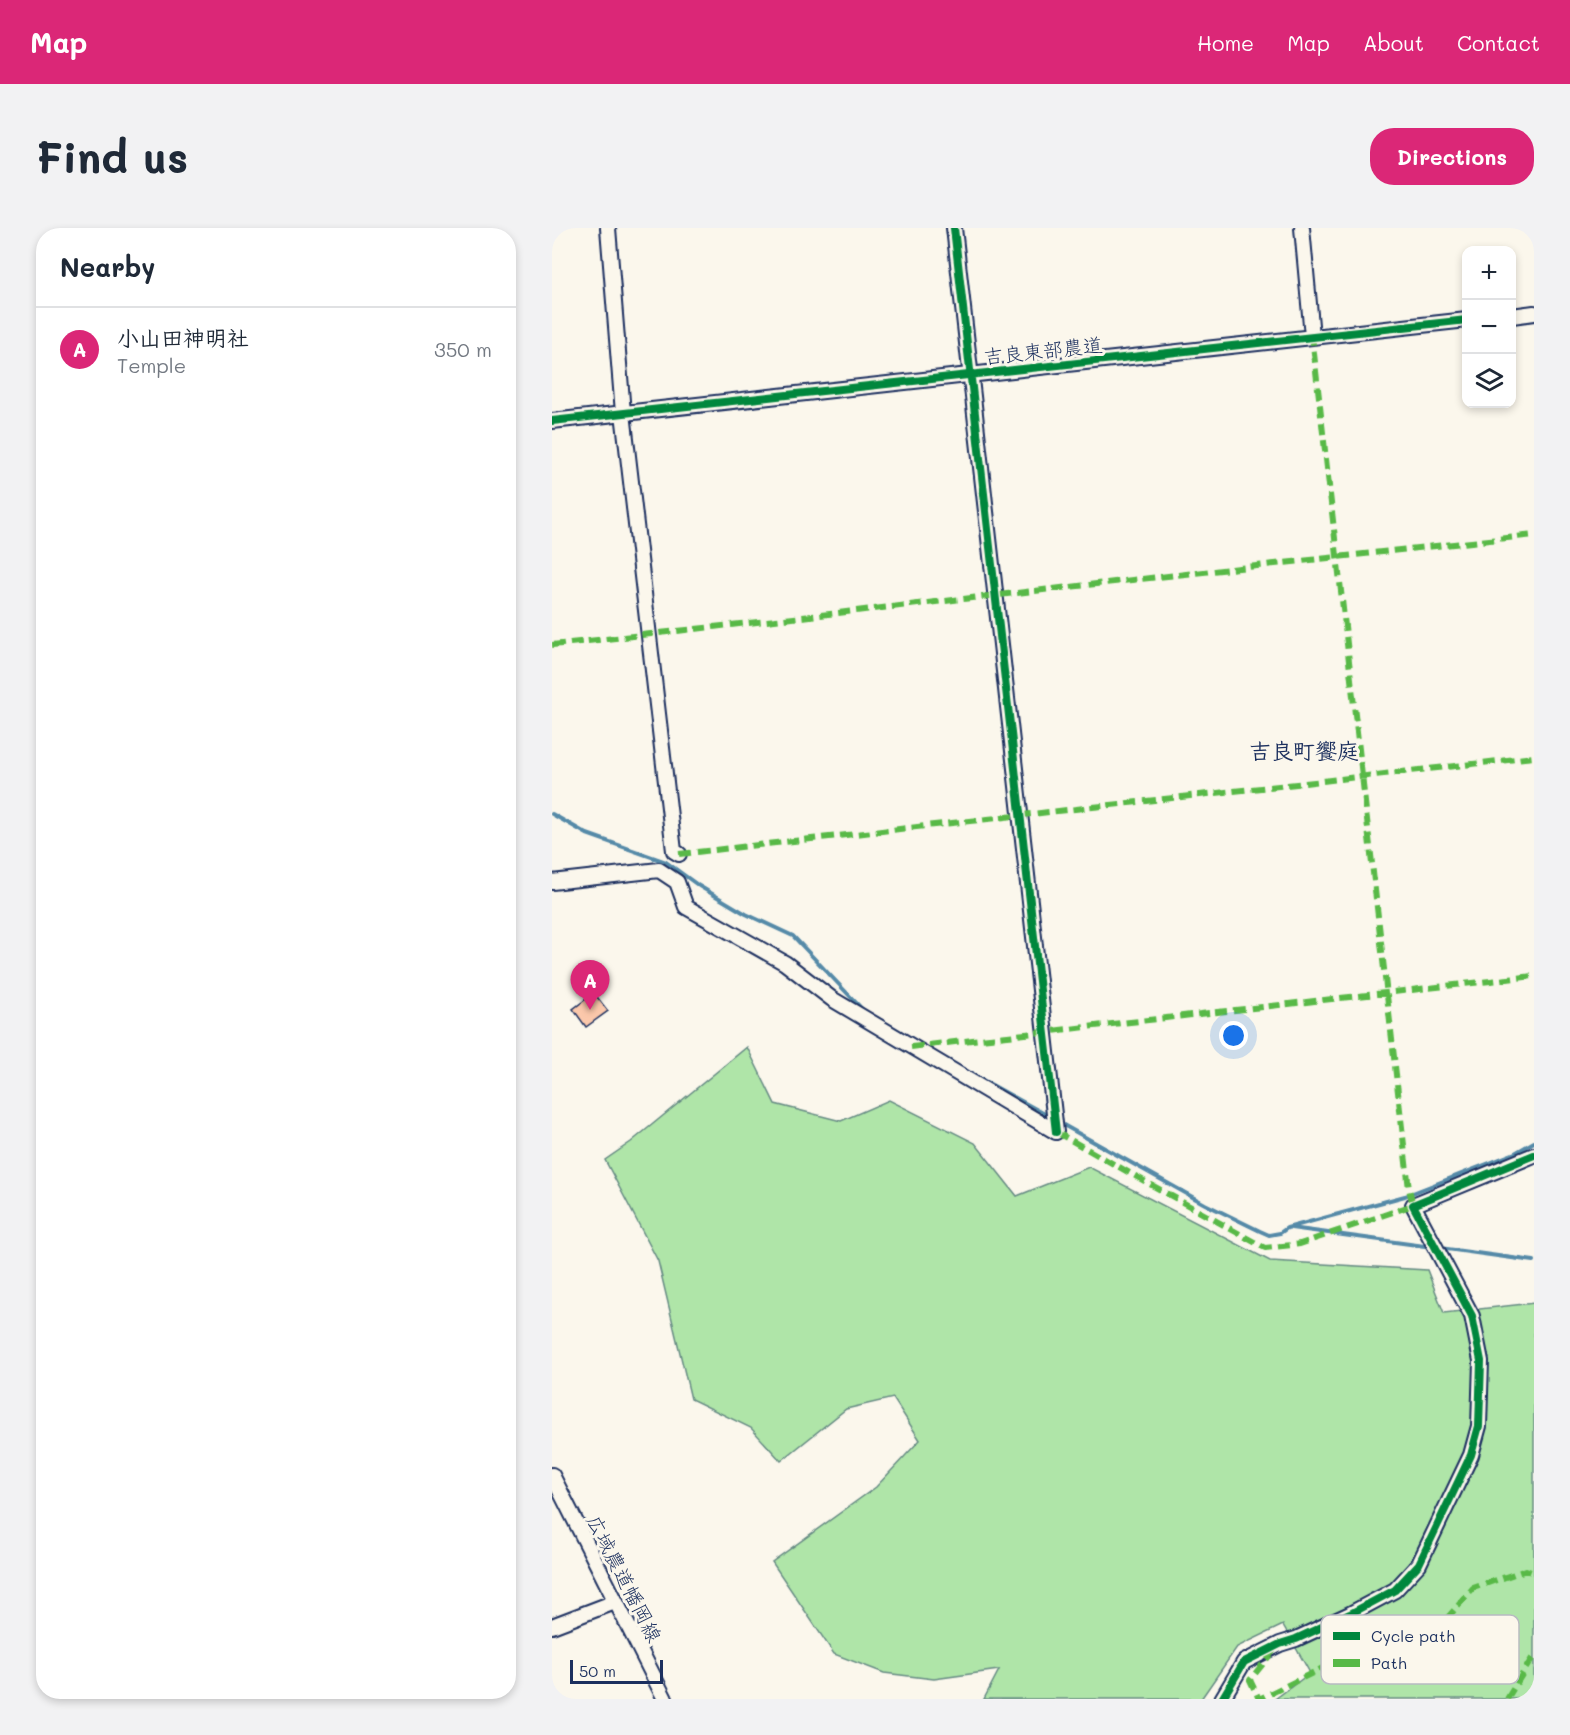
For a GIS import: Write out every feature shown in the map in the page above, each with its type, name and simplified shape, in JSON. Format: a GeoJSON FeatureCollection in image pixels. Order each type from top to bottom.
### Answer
{"type":"FeatureCollection","features":[{"type":"Feature","properties":{"kind":"street"},"geometry":{"type":"LineString","coordinates":[[608,228],[623,413],[674,851],[679,854]]}},
{"type":"Feature","properties":{"kind":"street"},"geometry":{"type":"LineString","coordinates":[[552,882],[658,870],[677,882],[686,907],[785,963],[832,999],[1056,1132],[954,228]]}},
{"type":"Feature","properties":{"kind":"street"},"geometry":{"type":"LineString","coordinates":[[1302,228],[1312,336]]}},
{"type":"Feature","properties":{"kind":"street"},"geometry":{"type":"LineString","coordinates":[[1516,315],[1534,313]]}},
{"type":"Feature","properties":{"kind":"street","name":"吉良東部農道"},"geometry":{"type":"LineString","coordinates":[[552,421],[1462,321]]}},
{"type":"Feature","properties":{"kind":"street"},"geometry":{"type":"LineString","coordinates":[[1347,1615],[1395,1590],[1419,1564],[1471,1455],[1479,1426],[1481,1361],[1472,1316],[1413,1205],[1534,1155]]}},
{"type":"Feature","properties":{"kind":"street","name":"広域農道幡岡線"},"geometry":{"type":"LineString","coordinates":[[552,1475],[665,1699]]}},
{"type":"Feature","properties":{"kind":"street"},"geometry":{"type":"LineString","coordinates":[[552,1626],[615,1602]]}},
{"type":"Feature","properties":{"kind":"street"},"geometry":{"type":"LineString","coordinates":[[1222,1699],[1244,1662],[1321,1627]]}},
{"type":"Feature","properties":{"kind":"green space"},"geometry":{"type":"Polygon","coordinates":[[[747,1047],[775,1104],[841,1121],[889,1100],[975,1143],[1017,1196],[1089,1167],[1270,1261],[1427,1270],[1444,1313],[1534,1303],[1534,1699],[1275,1699],[1310,1673],[1283,1625],[1237,1647],[1201,1699],[984,1699],[999,1670],[934,1679],[884,1673],[834,1654],[772,1562],[876,1487],[920,1440],[893,1398],[846,1409],[781,1461],[751,1428],[691,1399],[658,1261],[605,1160],[631,1142],[747,1047]]]}},
{"type":"Feature","properties":{"kind":"building"},"geometry":{"type":"Polygon","coordinates":[[[594,993],[608,1011],[586,1027],[573,1009],[594,993]]]}},
{"type":"Feature","properties":{"kind":"waterway"},"geometry":{"type":"LineString","coordinates":[[1533,228],[1534,238]]}},
{"type":"Feature","properties":{"kind":"waterway"},"geometry":{"type":"LineString","coordinates":[[552,814],[587,834],[666,862],[699,886],[746,914],[793,936],[864,1011]]}},
{"type":"Feature","properties":{"kind":"waterway"},"geometry":{"type":"LineString","coordinates":[[961,1068],[1052,1118]]}},
{"type":"Feature","properties":{"kind":"waterway"},"geometry":{"type":"LineString","coordinates":[[1058,1122],[1205,1204],[1269,1235],[1405,1196],[1515,1153],[1534,1142]]}},
{"type":"Feature","properties":{"kind":"waterway"},"geometry":{"type":"LineString","coordinates":[[1291,1228],[1432,1247]]}},
{"type":"Feature","properties":{"kind":"waterway"},"geometry":{"type":"LineString","coordinates":[[1440,1248],[1534,1261]]}},
{"type":"Feature","properties":{"kind":"marked path"},"geometry":{"type":"LineString","coordinates":[[1056,1132],[1265,1248],[1300,1244],[1413,1205],[1409,1189],[1312,336]]}},
{"type":"Feature","properties":{"kind":"marked path"},"geometry":{"type":"LineString","coordinates":[[552,645],[1534,535]]}},
{"type":"Feature","properties":{"kind":"marked path"},"geometry":{"type":"LineString","coordinates":[[679,854],[1534,757]]}},
{"type":"Feature","properties":{"kind":"marked path"},"geometry":{"type":"LineString","coordinates":[[911,1047],[1534,976]]}},
{"type":"Feature","properties":{"kind":"marked path"},"geometry":{"type":"LineString","coordinates":[[1450,1615],[1473,1588],[1526,1570],[1534,1573]]}},
{"type":"Feature","properties":{"kind":"marked path"},"geometry":{"type":"LineString","coordinates":[[1274,1650],[1250,1680],[1259,1699],[1321,1669]]}},
{"type":"Feature","properties":{"kind":"marked path"},"geometry":{"type":"LineString","coordinates":[[1519,1679],[1534,1655]]}},
{"type":"Feature","properties":{"kind":"marked path"},"geometry":{"type":"LineString","coordinates":[[1507,1699],[1516,1684]]}},
{"type":"Feature","properties":{"kind":"cycle path"},"geometry":{"type":"LineString","coordinates":[[954,228],[1056,1132]]}},
{"type":"Feature","properties":{"kind":"cycle path"},"geometry":{"type":"LineString","coordinates":[[552,421],[1462,321]]}},
{"type":"Feature","properties":{"kind":"cycle path"},"geometry":{"type":"LineString","coordinates":[[1348,1615],[1395,1590],[1419,1564],[1471,1455],[1479,1426],[1481,1361],[1472,1316],[1413,1205],[1534,1155]]}},
{"type":"Feature","properties":{"kind":"cycle path"},"geometry":{"type":"LineString","coordinates":[[1222,1699],[1244,1662],[1321,1627]]}},
{"type":"Feature","properties":{"kind":"place","name":"小山田神明社"},"geometry":{"type":"Point","coordinates":[590,1010]}},
{"type":"Feature","properties":{"kind":"district","name":"吉良町饗庭"},"geometry":{"type":"Point","coordinates":[1304,750]}}]}
